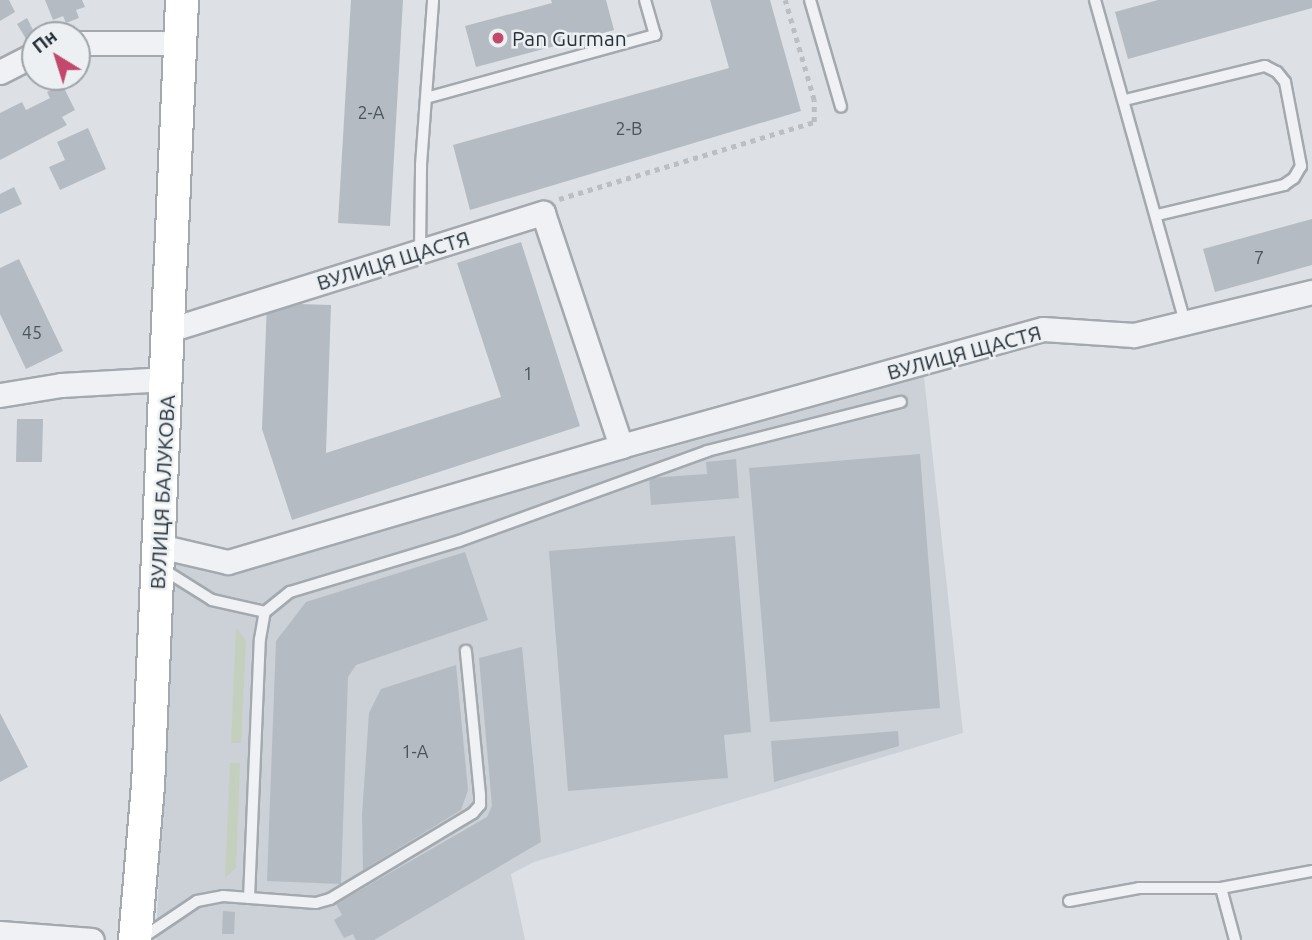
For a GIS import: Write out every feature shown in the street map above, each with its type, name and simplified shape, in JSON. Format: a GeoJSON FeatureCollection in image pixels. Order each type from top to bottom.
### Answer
{"type":"FeatureCollection","features":[{"type":"Feature","properties":{"kind":"main road","name":"ВУЛИЦЯ БАЛУКОВА"},"geometry":{"type":"LineString","coordinates":[[137,940],[148,786],[182,0]]}},
{"type":"Feature","properties":{"kind":"street"},"geometry":{"type":"LineString","coordinates":[[91,43],[180,43]]}},
{"type":"Feature","properties":{"kind":"street"},"geometry":{"type":"LineString","coordinates":[[0,72],[21,61]]}},
{"type":"Feature","properties":{"kind":"street"},"geometry":{"type":"LineString","coordinates":[[543,213],[621,446]]}},
{"type":"Feature","properties":{"kind":"street","name":"ВУЛИЦЯ ЩАСТЯ"},"geometry":{"type":"LineString","coordinates":[[169,330],[543,213]]}},
{"type":"Feature","properties":{"kind":"street","name":"ВУЛИЦЯ ЩАСТЯ"},"geometry":{"type":"LineString","coordinates":[[159,556],[228,562],[621,446],[1043,329],[1134,335],[1312,292]]}},
{"type":"Feature","properties":{"kind":"street"},"geometry":{"type":"LineString","coordinates":[[0,395],[61,385],[167,379]]}},
{"type":"Feature","properties":{"kind":"street"},"geometry":{"type":"LineString","coordinates":[[0,933],[92,940]]}},
{"type":"Feature","properties":{"kind":"lane"},"geometry":{"type":"LineString","coordinates":[[420,252],[433,0]]}},
{"type":"Feature","properties":{"kind":"lane"},"geometry":{"type":"LineString","coordinates":[[426,98],[655,35],[645,0]]}},
{"type":"Feature","properties":{"kind":"lane"},"geometry":{"type":"LineString","coordinates":[[810,0],[841,107]]}},
{"type":"Feature","properties":{"kind":"lane"},"geometry":{"type":"LineString","coordinates":[[1095,0],[1185,323]]}},
{"type":"Feature","properties":{"kind":"lane"},"geometry":{"type":"LineString","coordinates":[[1125,100],[1265,66],[1277,72],[1285,82],[1301,166],[1294,178],[1284,185],[1157,215]]}},
{"type":"Feature","properties":{"kind":"lane"},"geometry":{"type":"LineString","coordinates":[[249,898],[260,639],[265,612],[290,592],[459,541],[707,452],[901,402]]}},
{"type":"Feature","properties":{"kind":"lane"},"geometry":{"type":"LineString","coordinates":[[159,556],[212,600],[265,612]]}},
{"type":"Feature","properties":{"kind":"lane"},"geometry":{"type":"LineString","coordinates":[[137,940],[197,901],[223,896],[316,903],[330,899],[473,813],[480,804],[480,795],[466,651]]}},
{"type":"Feature","properties":{"kind":"lane"},"geometry":{"type":"LineString","coordinates":[[1069,901],[1139,888],[1222,888],[1312,871]]}},
{"type":"Feature","properties":{"kind":"lane"},"geometry":{"type":"LineString","coordinates":[[1222,888],[1235,940]]}},
{"type":"Feature","properties":{"kind":"path"},"geometry":{"type":"LineString","coordinates":[[543,213],[556,200],[814,122],[814,100],[785,0]]}},
{"type":"Feature","properties":{"kind":"shaded area"},"geometry":{"type":"Polygon","coordinates":[[[924,377],[963,733],[534,862],[511,874],[525,940],[156,940],[174,557],[239,568],[924,377]]]}},
{"type":"Feature","properties":{"kind":"green space"},"geometry":{"type":"Polygon","coordinates":[[[236,628],[246,641],[241,743],[231,743],[236,628]]]}},
{"type":"Feature","properties":{"kind":"green space"},"geometry":{"type":"Polygon","coordinates":[[[230,763],[240,763],[236,868],[225,878],[230,763]]]}},
{"type":"Feature","properties":{"kind":"building"},"geometry":{"type":"Polygon","coordinates":[[[0,0],[9,0],[15,12],[0,21],[0,0]]]}},
{"type":"Feature","properties":{"kind":"building"},"geometry":{"type":"Polygon","coordinates":[[[45,0],[82,0],[85,7],[76,10],[79,18],[65,21],[63,16],[53,20],[45,0]]]}},
{"type":"Feature","properties":{"kind":"building"},"geometry":{"type":"Polygon","coordinates":[[[351,0],[403,0],[390,226],[338,223],[351,0]]]}},
{"type":"Feature","properties":{"kind":"building"},"geometry":{"type":"Polygon","coordinates":[[[551,0],[606,0],[614,30],[476,67],[465,26],[552,3],[551,0]]]}},
{"type":"Feature","properties":{"kind":"building"},"geometry":{"type":"Polygon","coordinates":[[[710,0],[770,0],[801,111],[470,210],[453,145],[729,68],[710,0]]]}},
{"type":"Feature","properties":{"kind":"building"},"geometry":{"type":"Polygon","coordinates":[[[1158,0],[1312,0],[1312,8],[1128,59],[1115,12],[1158,0]]]}},
{"type":"Feature","properties":{"kind":"building"},"geometry":{"type":"Polygon","coordinates":[[[66,91],[75,110],[62,117],[67,125],[0,160],[0,113],[22,102],[26,110],[50,98],[47,92],[66,91]]]}},
{"type":"Feature","properties":{"kind":"building"},"geometry":{"type":"Polygon","coordinates":[[[88,128],[106,169],[60,190],[49,167],[65,160],[57,142],[88,128]]]}},
{"type":"Feature","properties":{"kind":"building"},"geometry":{"type":"Polygon","coordinates":[[[14,187],[22,204],[0,214],[0,194],[14,187]]]}},
{"type":"Feature","properties":{"kind":"building"},"geometry":{"type":"Polygon","coordinates":[[[1312,219],[1312,265],[1215,292],[1203,249],[1312,219]]]}},
{"type":"Feature","properties":{"kind":"building"},"geometry":{"type":"Polygon","coordinates":[[[521,242],[580,426],[292,520],[262,429],[267,303],[331,305],[326,453],[501,397],[457,263],[521,242]]]}},
{"type":"Feature","properties":{"kind":"building"},"geometry":{"type":"Polygon","coordinates":[[[19,259],[63,351],[26,369],[0,314],[0,268],[19,259]]]}},
{"type":"Feature","properties":{"kind":"building"},"geometry":{"type":"Polygon","coordinates":[[[17,419],[43,419],[42,462],[16,462],[17,419]]]}},
{"type":"Feature","properties":{"kind":"building"},"geometry":{"type":"Polygon","coordinates":[[[920,454],[940,708],[770,722],[749,468],[920,454]]]}},
{"type":"Feature","properties":{"kind":"building"},"geometry":{"type":"Polygon","coordinates":[[[736,459],[739,498],[651,505],[649,478],[707,474],[706,462],[736,459]]]}},
{"type":"Feature","properties":{"kind":"building"},"geometry":{"type":"Polygon","coordinates":[[[735,536],[751,732],[724,735],[728,778],[568,791],[549,551],[735,536]]]}},
{"type":"Feature","properties":{"kind":"building"},"geometry":{"type":"Polygon","coordinates":[[[465,552],[488,620],[356,665],[348,677],[341,884],[267,881],[276,641],[306,602],[465,552]]]}},
{"type":"Feature","properties":{"kind":"building"},"geometry":{"type":"Polygon","coordinates":[[[522,647],[541,842],[374,940],[356,940],[353,934],[344,938],[334,920],[342,915],[336,904],[487,817],[492,806],[479,658],[522,647]]]}},
{"type":"Feature","properties":{"kind":"building"},"geometry":{"type":"Polygon","coordinates":[[[456,665],[468,790],[461,810],[363,870],[362,815],[369,713],[381,689],[456,665]]]}},
{"type":"Feature","properties":{"kind":"building"},"geometry":{"type":"Polygon","coordinates":[[[0,713],[28,767],[0,782],[0,713]]]}},
{"type":"Feature","properties":{"kind":"building"},"geometry":{"type":"Polygon","coordinates":[[[898,731],[899,746],[774,782],[771,741],[898,731]]]}},
{"type":"Feature","properties":{"kind":"building"},"geometry":{"type":"Polygon","coordinates":[[[223,911],[235,912],[234,934],[222,934],[223,911]]]}},
{"type":"Feature","properties":{"kind":"place","name":"Pan Gurman"},"geometry":{"type":"Point","coordinates":[498,38]}}]}
